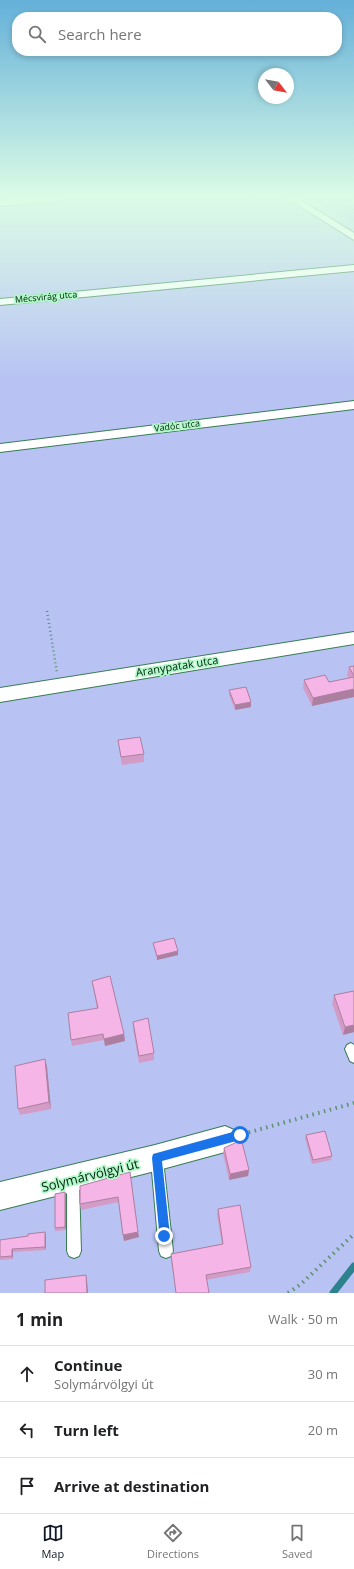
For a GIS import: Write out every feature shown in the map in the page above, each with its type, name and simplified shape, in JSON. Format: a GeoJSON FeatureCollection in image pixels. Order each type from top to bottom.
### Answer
{"type":"FeatureCollection","features":[{"type":"Feature","properties":{"kind":"street","name":"Mécsvirág utca"},"geometry":{"type":"LineString","coordinates":[[0,302],[354,268]]}},
{"type":"Feature","properties":{"kind":"street","name":"Vadóc utca"},"geometry":{"type":"LineString","coordinates":[[0,448],[354,405]]}},
{"type":"Feature","properties":{"kind":"street","name":"Aranypatak utca"},"geometry":{"type":"LineString","coordinates":[[0,695],[354,638]]}},
{"type":"Feature","properties":{"kind":"street","name":"Solymárvölgyi út"},"geometry":{"type":"LineString","coordinates":[[0,1196],[157,1158],[225,1139]]}},
{"type":"Feature","properties":{"kind":"lane"},"geometry":{"type":"LineString","coordinates":[[157,1158],[166,1251]]}},
{"type":"Feature","properties":{"kind":"lane"},"geometry":{"type":"LineString","coordinates":[[73,1179],[74,1251]]}},
{"type":"Feature","properties":{"kind":"path"},"geometry":{"type":"LineString","coordinates":[[47,611],[60,685]]}},
{"type":"Feature","properties":{"kind":"path"},"geometry":{"type":"LineString","coordinates":[[225,1139],[354,1103]]}},
{"type":"Feature","properties":{"kind":"path"},"geometry":{"type":"LineString","coordinates":[[288,1293],[301,1284],[354,1234]]}},
{"type":"Feature","properties":{"kind":"shaded area"},"geometry":{"type":"Polygon","coordinates":[[[0,258],[354,258],[354,1293],[0,1293],[0,258]]]}},
{"type":"Feature","properties":{"kind":"building"},"geometry":{"type":"Polygon","coordinates":[[[354,666],[354,676],[349,667],[354,666]]]}},
{"type":"Feature","properties":{"kind":"building"},"geometry":{"type":"Polygon","coordinates":[[[325,675],[329,682],[354,677],[354,689],[313,698],[304,680],[325,675]]]}},
{"type":"Feature","properties":{"kind":"building"},"geometry":{"type":"Polygon","coordinates":[[[246,687],[251,702],[235,705],[229,690],[246,687]]]}},
{"type":"Feature","properties":{"kind":"building"},"geometry":{"type":"Polygon","coordinates":[[[140,737],[144,754],[121,757],[118,740],[140,737]]]}},
{"type":"Feature","properties":{"kind":"building"},"geometry":{"type":"Polygon","coordinates":[[[174,938],[178,951],[157,956],[153,943],[174,938]]]}},
{"type":"Feature","properties":{"kind":"building"},"geometry":{"type":"Polygon","coordinates":[[[110,976],[124,1034],[104,1039],[103,1034],[71,1040],[68,1013],[98,1008],[92,981],[110,976]]]}},
{"type":"Feature","properties":{"kind":"building"},"geometry":{"type":"Polygon","coordinates":[[[354,991],[354,1025],[345,1027],[334,995],[354,991]]]}},
{"type":"Feature","properties":{"kind":"building"},"geometry":{"type":"Polygon","coordinates":[[[148,1018],[154,1053],[139,1056],[133,1022],[148,1018]]]}},
{"type":"Feature","properties":{"kind":"building"},"geometry":{"type":"Polygon","coordinates":[[[45,1059],[49,1102],[18,1109],[15,1066],[45,1059]]]}},
{"type":"Feature","properties":{"kind":"building"},"geometry":{"type":"Polygon","coordinates":[[[325,1131],[332,1156],[313,1160],[306,1135],[325,1131]]]}},
{"type":"Feature","properties":{"kind":"building"},"geometry":{"type":"Polygon","coordinates":[[[241,1138],[249,1170],[230,1174],[224,1148],[235,1143],[241,1138]]]}},
{"type":"Feature","properties":{"kind":"building"},"geometry":{"type":"Polygon","coordinates":[[[130,1172],[138,1232],[123,1235],[118,1197],[80,1204],[80,1186],[130,1172]]]}},
{"type":"Feature","properties":{"kind":"building"},"geometry":{"type":"Polygon","coordinates":[[[65,1192],[65,1227],[55,1228],[55,1194],[65,1192]]]}},
{"type":"Feature","properties":{"kind":"building"},"geometry":{"type":"Polygon","coordinates":[[[240,1205],[251,1267],[206,1275],[209,1293],[176,1293],[171,1254],[223,1244],[218,1209],[240,1205]]]}},
{"type":"Feature","properties":{"kind":"building"},"geometry":{"type":"Polygon","coordinates":[[[45,1232],[45,1247],[12,1249],[12,1256],[0,1257],[0,1240],[45,1232]]]}},
{"type":"Feature","properties":{"kind":"building"},"geometry":{"type":"Polygon","coordinates":[[[86,1275],[87,1293],[45,1293],[45,1280],[86,1275]]]}},
{"type":"Feature","properties":{"kind":"waterway"},"geometry":{"type":"LineString","coordinates":[[333,1293],[354,1266]]}},
{"type":"Feature","properties":{"kind":"route"},"geometry":{"type":"LineString","coordinates":[[164,1236],[157,1158],[240,1135]]}}]}
